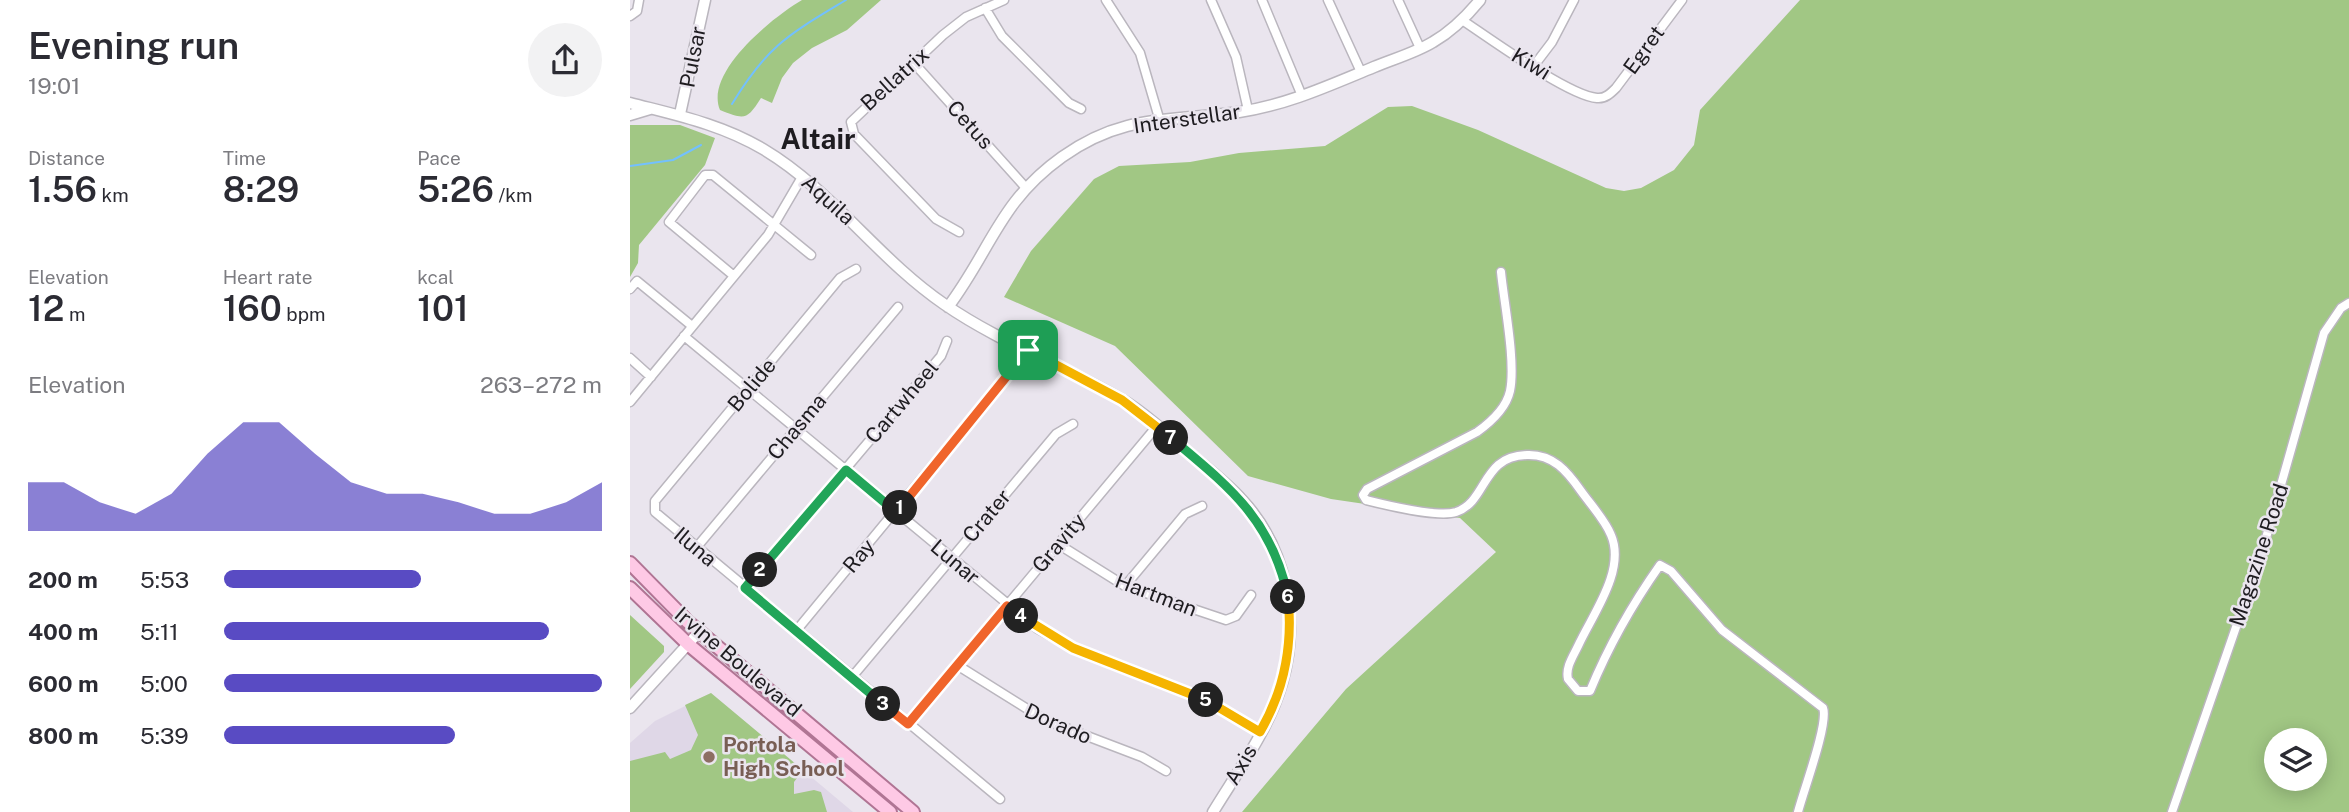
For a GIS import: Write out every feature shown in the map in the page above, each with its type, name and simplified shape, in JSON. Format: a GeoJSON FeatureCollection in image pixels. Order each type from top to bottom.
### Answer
{"type":"FeatureCollection","features":[{"type":"Feature","properties":{"kind":"main road","name":"Irvine Boulevard"},"geometry":{"type":"LineString","coordinates":[[630,563],[647,583],[699,632],[913,812]]}},
{"type":"Feature","properties":{"kind":"main road","name":"Irvine Boulevard"},"geometry":{"type":"LineString","coordinates":[[630,588],[689,645],[890,812]]}},
{"type":"Feature","properties":{"kind":"street"},"geometry":{"type":"LineString","coordinates":[[630,16],[637,11],[639,0]]}},
{"type":"Feature","properties":{"kind":"street","name":"Pulsar"},"geometry":{"type":"LineString","coordinates":[[680,114],[705,0]]}},
{"type":"Feature","properties":{"kind":"street","name":"Bellatrix"},"geometry":{"type":"LineString","coordinates":[[959,232],[936,219],[850,129],[853,118],[958,23],[1004,0]]}},
{"type":"Feature","properties":{"kind":"street"},"geometry":{"type":"LineString","coordinates":[[1106,0],[1140,53],[1158,118]]}},
{"type":"Feature","properties":{"kind":"street"},"geometry":{"type":"LineString","coordinates":[[1211,0],[1236,57],[1248,110]]}},
{"type":"Feature","properties":{"kind":"street"},"geometry":{"type":"LineString","coordinates":[[1262,0],[1303,96]]}},
{"type":"Feature","properties":{"kind":"street"},"geometry":{"type":"LineString","coordinates":[[1328,0],[1361,72]]}},
{"type":"Feature","properties":{"kind":"street"},"geometry":{"type":"LineString","coordinates":[[1398,0],[1420,48]]}},
{"type":"Feature","properties":{"kind":"street","name":"Interstellar"},"geometry":{"type":"LineString","coordinates":[[948,307],[1003,215],[1047,168],[1084,143],[1118,129],[1158,118],[1248,110],[1303,96],[1420,48],[1462,20],[1480,0]]}},
{"type":"Feature","properties":{"kind":"street"},"geometry":{"type":"LineString","coordinates":[[1533,67],[1552,42],[1574,0]]}},
{"type":"Feature","properties":{"kind":"street","name":"Egret"},"geometry":{"type":"LineString","coordinates":[[1604,97],[1616,88],[1682,0]]}},
{"type":"Feature","properties":{"kind":"street"},"geometry":{"type":"LineString","coordinates":[[985,8],[1002,36],[1069,103],[1081,109]]}},
{"type":"Feature","properties":{"kind":"street","name":"Kiwi"},"geometry":{"type":"LineString","coordinates":[[1462,20],[1533,67],[1590,96],[1604,97]]}},
{"type":"Feature","properties":{"kind":"street","name":"Cetus"},"geometry":{"type":"LineString","coordinates":[[913,62],[1026,188]]}},
{"type":"Feature","properties":{"kind":"street","name":"Aquila"},"geometry":{"type":"LineString","coordinates":[[630,103],[680,114],[740,137],[802,177],[930,295],[948,307]]}},
{"type":"Feature","properties":{"kind":"street"},"geometry":{"type":"LineString","coordinates":[[630,115],[650,108]]}},
{"type":"Feature","properties":{"kind":"street"},"geometry":{"type":"LineString","coordinates":[[734,276],[671,226],[670,218],[709,174],[811,255]]}},
{"type":"Feature","properties":{"kind":"street"},"geometry":{"type":"LineString","coordinates":[[630,402],[774,225],[802,177]]}},
{"type":"Feature","properties":{"kind":"street","name":"Bolide"},"geometry":{"type":"LineString","coordinates":[[653,506],[840,278],[856,269]]}},
{"type":"Feature","properties":{"kind":"street"},"geometry":{"type":"LineString","coordinates":[[1501,272],[1511,379],[1507,400],[1492,421],[1477,432],[1367,489],[1363,495],[1366,500],[1383,504],[1449,513],[1467,506],[1489,472],[1508,458],[1542,456],[1558,463],[1568,472],[1611,533],[1616,551],[1610,579],[1570,663],[1568,679],[1578,691],[1590,691],[1613,636],[1639,595],[1660,565],[1671,571],[1721,630],[1823,708],[1825,723],[1809,767],[1798,812]]}},
{"type":"Feature","properties":{"kind":"street"},"geometry":{"type":"LineString","coordinates":[[630,289],[637,281],[692,326]]}},
{"type":"Feature","properties":{"kind":"street","name":"Magazine Road"},"geometry":{"type":"LineString","coordinates":[[2172,812],[2262,552],[2324,333],[2342,308],[2349,303]]}},
{"type":"Feature","properties":{"kind":"street","name":"Chasma"},"geometry":{"type":"LineString","coordinates":[[696,548],[898,307]]}},
{"type":"Feature","properties":{"kind":"street","name":"Axis"},"geometry":{"type":"LineString","coordinates":[[948,307],[1122,400],[1157,426],[1242,499],[1264,529],[1280,563],[1288,597],[1289,652],[1282,685],[1260,732],[1213,812]]}},
{"type":"Feature","properties":{"kind":"street","name":"Lunar"},"geometry":{"type":"LineString","coordinates":[[684,336],[1038,629],[1073,648],[1203,699],[1260,732]]}},
{"type":"Feature","properties":{"kind":"street","name":"Cartwheel"},"geometry":{"type":"LineString","coordinates":[[745,588],[941,356],[947,341]]}},
{"type":"Feature","properties":{"kind":"street","name":"Ray"},"geometry":{"type":"LineString","coordinates":[[796,631],[1028,350]]}},
{"type":"Feature","properties":{"kind":"street"},"geometry":{"type":"LineString","coordinates":[[630,358],[652,377]]}},
{"type":"Feature","properties":{"kind":"street","name":"Crater"},"geometry":{"type":"LineString","coordinates":[[852,677],[1056,434],[1073,424]]}},
{"type":"Feature","properties":{"kind":"street","name":"Gravity"},"geometry":{"type":"LineString","coordinates":[[908,724],[1157,426]]}},
{"type":"Feature","properties":{"kind":"street","name":"Iluna"},"geometry":{"type":"LineString","coordinates":[[653,506],[655,512],[696,548],[1000,799]]}},
{"type":"Feature","properties":{"kind":"street"},"geometry":{"type":"LineString","coordinates":[[1125,586],[1185,514],[1202,506]]}},
{"type":"Feature","properties":{"kind":"street","name":"Hartman"},"geometry":{"type":"LineString","coordinates":[[1058,544],[1125,586],[1226,620],[1236,616],[1251,595]]}},
{"type":"Feature","properties":{"kind":"street"},"geometry":{"type":"LineString","coordinates":[[630,708],[699,632]]}},
{"type":"Feature","properties":{"kind":"street","name":"Dorado"},"geometry":{"type":"LineString","coordinates":[[957,665],[1045,720],[1142,757],[1166,771]]}},
{"type":"Feature","properties":{"kind":"shaded area","name":"Portola High School"},"geometry":{"type":"Polygon","coordinates":[[[711,693],[853,812],[630,812],[630,743],[655,721],[711,693]]]}},
{"type":"Feature","properties":{"kind":"green space"},"geometry":{"type":"Polygon","coordinates":[[[802,0],[881,0],[847,30],[812,48],[793,63],[782,78],[772,103],[761,98],[745,116],[720,110],[718,95],[722,79],[731,63],[759,32],[802,0]]]}},
{"type":"Feature","properties":{"kind":"green space"},"geometry":{"type":"Polygon","coordinates":[[[1800,0],[2349,0],[2349,812],[1242,812],[1346,689],[1496,552],[1460,518],[1331,499],[1248,476],[1115,346],[1004,297],[1031,251],[1094,179],[1119,166],[1190,162],[1239,153],[1325,146],[1388,107],[1412,106],[1478,130],[1606,188],[1624,191],[1641,188],[1674,170],[1694,145],[1700,110],[1800,0]]]}},
{"type":"Feature","properties":{"kind":"green space"},"geometry":{"type":"Polygon","coordinates":[[[630,125],[680,125],[715,138],[705,165],[639,245],[638,263],[630,277],[630,125]]]}},
{"type":"Feature","properties":{"kind":"green space"},"geometry":{"type":"Polygon","coordinates":[[[630,615],[664,646],[664,652],[630,689],[630,615]]]}},
{"type":"Feature","properties":{"kind":"green space","name":"Portola High School"},"geometry":{"type":"Polygon","coordinates":[[[711,693],[803,770],[794,782],[794,794],[814,790],[821,792],[827,812],[630,812],[630,761],[665,752],[670,759],[691,750],[698,735],[685,705],[711,693]]]}},
{"type":"Feature","properties":{"kind":"waterway"},"geometry":{"type":"LineString","coordinates":[[732,104],[757,68],[781,43],[846,0]]}},
{"type":"Feature","properties":{"kind":"waterway"},"geometry":{"type":"LineString","coordinates":[[630,166],[673,160],[701,145]]}},
{"type":"Feature","properties":{"kind":"place","name":"Portola High School"},"geometry":{"type":"Point","coordinates":[709,757]}},
{"type":"Feature","properties":{"kind":"district","name":"Altair"},"geometry":{"type":"Point","coordinates":[818,139]}},
{"type":"Feature","properties":{"kind":"route"},"geometry":{"type":"LineString","coordinates":[[1028,350],[1137,410],[1225,483],[1242,499],[1264,529],[1285,580],[1290,629],[1289,652],[1282,685],[1260,732],[1203,699],[1073,648],[1038,629],[1007,606],[908,724],[745,588],[846,470],[896,512],[1021,363],[1028,350]]}}]}
